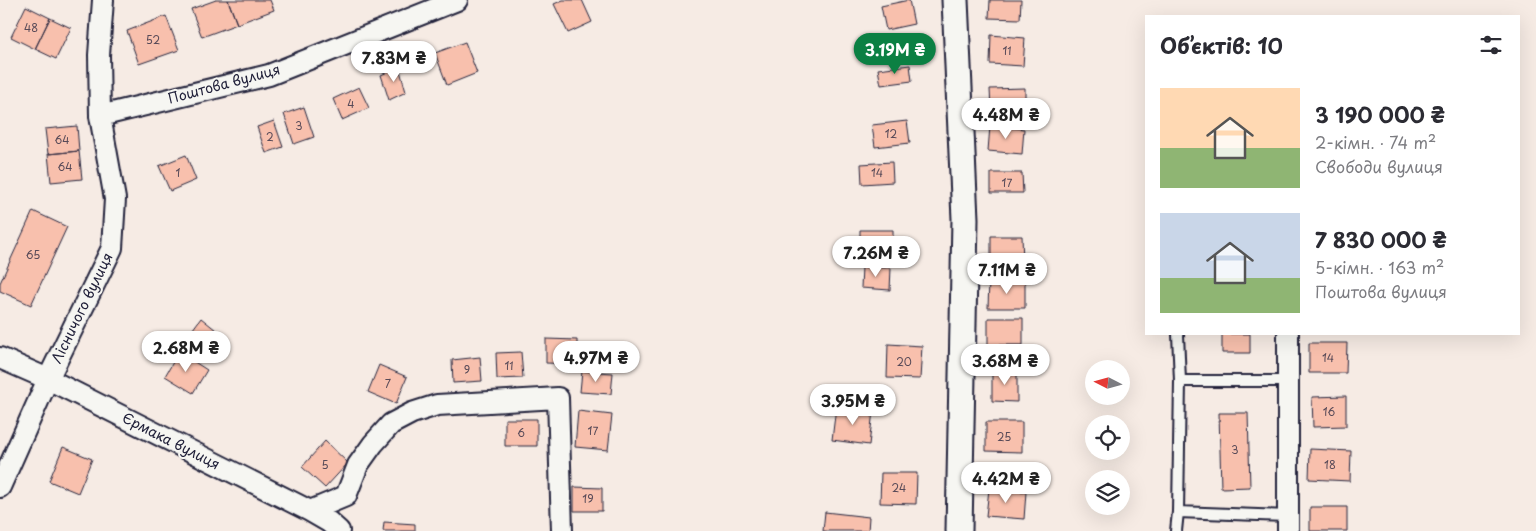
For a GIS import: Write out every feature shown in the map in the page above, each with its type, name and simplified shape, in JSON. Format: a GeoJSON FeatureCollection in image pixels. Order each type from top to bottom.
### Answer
{"type":"FeatureCollection","features":[{"type":"Feature","properties":{"kind":"street","name":"Лісничого вулиця"},"geometry":{"type":"LineString","coordinates":[[0,487],[48,379],[112,248],[115,199],[100,116],[102,0]]}},
{"type":"Feature","properties":{"kind":"street","name":"Поштова вулиця"},"geometry":{"type":"LineString","coordinates":[[100,116],[269,75],[457,0]]}},
{"type":"Feature","properties":{"kind":"street"},"geometry":{"type":"LineString","coordinates":[[955,0],[965,219],[960,531]]}},
{"type":"Feature","properties":{"kind":"street"},"geometry":{"type":"LineString","coordinates":[[1288,335],[1288,524]]}},
{"type":"Feature","properties":{"kind":"street","name":"Єрмака вулиця"},"geometry":{"type":"LineString","coordinates":[[0,358],[48,379],[310,512],[329,522],[339,531]]}},
{"type":"Feature","properties":{"kind":"street"},"geometry":{"type":"LineString","coordinates":[[310,512],[346,496],[358,465],[373,444],[391,424],[412,413],[437,405],[558,398],[562,531]]}},
{"type":"Feature","properties":{"kind":"lane"},"geometry":{"type":"LineString","coordinates":[[1176,531],[1180,381],[1178,335]]}},
{"type":"Feature","properties":{"kind":"lane"},"geometry":{"type":"LineString","coordinates":[[1180,381],[1288,381]]}},
{"type":"Feature","properties":{"kind":"lane"},"geometry":{"type":"LineString","coordinates":[[1178,512],[1288,524]]}},
{"type":"Feature","properties":{"kind":"building"},"geometry":{"type":"Polygon","coordinates":[[[216,0],[228,0],[237,24],[202,37],[191,9],[216,0]]]}},
{"type":"Feature","properties":{"kind":"building"},"geometry":{"type":"Polygon","coordinates":[[[228,0],[270,0],[274,10],[237,24],[228,0]]]}},
{"type":"Feature","properties":{"kind":"building"},"geometry":{"type":"Polygon","coordinates":[[[563,0],[582,0],[592,22],[568,33],[554,4],[563,0]]]}},
{"type":"Feature","properties":{"kind":"building"},"geometry":{"type":"Polygon","coordinates":[[[909,0],[914,24],[886,30],[881,6],[909,0]]]}},
{"type":"Feature","properties":{"kind":"building"},"geometry":{"type":"Polygon","coordinates":[[[990,0],[1021,0],[1020,19],[989,18],[990,0]]]}},
{"type":"Feature","properties":{"kind":"building"},"geometry":{"type":"Polygon","coordinates":[[[26,6],[50,18],[35,49],[11,37],[26,6]]]}},
{"type":"Feature","properties":{"kind":"building"},"geometry":{"type":"Polygon","coordinates":[[[166,16],[179,50],[139,64],[127,31],[166,16]]]}},
{"type":"Feature","properties":{"kind":"building"},"geometry":{"type":"Polygon","coordinates":[[[50,18],[71,28],[56,59],[35,49],[50,18]]]}},
{"type":"Feature","properties":{"kind":"building"},"geometry":{"type":"Polygon","coordinates":[[[991,35],[1025,38],[1023,66],[990,64],[991,35]]]}},
{"type":"Feature","properties":{"kind":"building"},"geometry":{"type":"Polygon","coordinates":[[[465,42],[477,73],[447,85],[435,53],[465,42]]]}},
{"type":"Feature","properties":{"kind":"building"},"geometry":{"type":"Polygon","coordinates":[[[910,65],[912,81],[881,85],[878,69],[910,65]]]}},
{"type":"Feature","properties":{"kind":"building"},"geometry":{"type":"Polygon","coordinates":[[[399,67],[406,92],[389,100],[381,75],[399,67]]]}},
{"type":"Feature","properties":{"kind":"building"},"geometry":{"type":"Polygon","coordinates":[[[359,87],[369,108],[342,120],[333,99],[359,87]]]}},
{"type":"Feature","properties":{"kind":"building"},"geometry":{"type":"Polygon","coordinates":[[[1025,88],[1025,109],[991,110],[990,89],[1025,88]]]}},
{"type":"Feature","properties":{"kind":"building"},"geometry":{"type":"Polygon","coordinates":[[[304,107],[314,137],[294,144],[284,114],[304,107]]]}},
{"type":"Feature","properties":{"kind":"building"},"geometry":{"type":"Polygon","coordinates":[[[274,121],[283,147],[266,153],[257,127],[274,121]]]}},
{"type":"Feature","properties":{"kind":"building"},"geometry":{"type":"Polygon","coordinates":[[[907,121],[910,143],[875,147],[872,125],[907,121]]]}},
{"type":"Feature","properties":{"kind":"building"},"geometry":{"type":"Polygon","coordinates":[[[77,126],[79,151],[48,154],[45,129],[77,126]]]}},
{"type":"Feature","properties":{"kind":"building"},"geometry":{"type":"Polygon","coordinates":[[[990,126],[1024,129],[1022,154],[988,151],[990,126]]]}},
{"type":"Feature","properties":{"kind":"building"},"geometry":{"type":"Polygon","coordinates":[[[79,151],[82,179],[51,182],[48,154],[79,151]]]}},
{"type":"Feature","properties":{"kind":"building"},"geometry":{"type":"Polygon","coordinates":[[[186,155],[196,180],[170,191],[159,166],[186,155]]]}},
{"type":"Feature","properties":{"kind":"building"},"geometry":{"type":"Polygon","coordinates":[[[892,162],[893,182],[862,184],[861,164],[892,162]]]}},
{"type":"Feature","properties":{"kind":"building"},"geometry":{"type":"Polygon","coordinates":[[[991,173],[1022,173],[1023,193],[991,193],[991,173]]]}},
{"type":"Feature","properties":{"kind":"building"},"geometry":{"type":"Polygon","coordinates":[[[33,211],[67,227],[31,305],[0,291],[0,283],[33,211]]]}},
{"type":"Feature","properties":{"kind":"building"},"geometry":{"type":"Polygon","coordinates":[[[860,230],[893,230],[893,255],[860,255],[860,230]]]}},
{"type":"Feature","properties":{"kind":"building"},"geometry":{"type":"Polygon","coordinates":[[[991,236],[1022,236],[1023,262],[991,262],[991,236]]]}},
{"type":"Feature","properties":{"kind":"building"},"geometry":{"type":"Polygon","coordinates":[[[862,267],[891,268],[890,290],[861,288],[862,267]]]}},
{"type":"Feature","properties":{"kind":"building"},"geometry":{"type":"Polygon","coordinates":[[[989,281],[1025,282],[1025,308],[988,308],[989,281]]]}},
{"type":"Feature","properties":{"kind":"building"},"geometry":{"type":"Polygon","coordinates":[[[201,318],[226,338],[215,353],[190,333],[201,318]]]}},
{"type":"Feature","properties":{"kind":"building"},"geometry":{"type":"Polygon","coordinates":[[[988,318],[1023,318],[1023,345],[988,345],[988,318]]]}},
{"type":"Feature","properties":{"kind":"building"},"geometry":{"type":"Polygon","coordinates":[[[1222,335],[1250,335],[1250,353],[1222,353],[1222,335]]]}},
{"type":"Feature","properties":{"kind":"building"},"geometry":{"type":"Polygon","coordinates":[[[546,339],[577,340],[577,364],[546,363],[546,339]]]}},
{"type":"Feature","properties":{"kind":"building"},"geometry":{"type":"Polygon","coordinates":[[[1309,343],[1347,343],[1346,373],[1309,373],[1309,343]]]}},
{"type":"Feature","properties":{"kind":"building"},"geometry":{"type":"Polygon","coordinates":[[[888,344],[922,346],[920,379],[887,378],[888,344]]]}},
{"type":"Feature","properties":{"kind":"building"},"geometry":{"type":"Polygon","coordinates":[[[179,352],[207,370],[193,393],[165,376],[179,352]]]}},
{"type":"Feature","properties":{"kind":"building"},"geometry":{"type":"Polygon","coordinates":[[[521,352],[523,378],[497,379],[496,353],[521,352]]]}},
{"type":"Feature","properties":{"kind":"building"},"geometry":{"type":"Polygon","coordinates":[[[480,357],[482,381],[453,383],[452,360],[480,357]]]}},
{"type":"Feature","properties":{"kind":"building"},"geometry":{"type":"Polygon","coordinates":[[[379,365],[407,377],[396,404],[368,392],[379,365]]]}},
{"type":"Feature","properties":{"kind":"building"},"geometry":{"type":"Polygon","coordinates":[[[992,370],[1017,370],[1017,402],[992,401],[992,370]]]}},
{"type":"Feature","properties":{"kind":"building"},"geometry":{"type":"Polygon","coordinates":[[[582,371],[613,373],[611,394],[580,392],[582,371]]]}},
{"type":"Feature","properties":{"kind":"building"},"geometry":{"type":"Polygon","coordinates":[[[1346,396],[1346,426],[1313,427],[1312,397],[1346,396]]]}},
{"type":"Feature","properties":{"kind":"building"},"geometry":{"type":"Polygon","coordinates":[[[836,407],[873,411],[869,445],[832,440],[836,407]]]}},
{"type":"Feature","properties":{"kind":"building"},"geometry":{"type":"Polygon","coordinates":[[[578,411],[612,415],[608,450],[575,447],[578,411]]]}},
{"type":"Feature","properties":{"kind":"building"},"geometry":{"type":"Polygon","coordinates":[[[1219,413],[1248,413],[1250,487],[1221,488],[1219,413]]]}},
{"type":"Feature","properties":{"kind":"building"},"geometry":{"type":"Polygon","coordinates":[[[505,419],[537,419],[537,446],[505,446],[505,419]]]}},
{"type":"Feature","properties":{"kind":"building"},"geometry":{"type":"Polygon","coordinates":[[[986,422],[1022,422],[1022,452],[986,451],[986,422]]]}},
{"type":"Feature","properties":{"kind":"building"},"geometry":{"type":"Polygon","coordinates":[[[325,441],[348,463],[325,488],[302,467],[325,441]]]}},
{"type":"Feature","properties":{"kind":"building"},"geometry":{"type":"Polygon","coordinates":[[[63,447],[92,459],[78,493],[49,481],[63,447]]]}},
{"type":"Feature","properties":{"kind":"building"},"geometry":{"type":"Polygon","coordinates":[[[1310,449],[1351,451],[1350,481],[1309,479],[1310,449]]]}},
{"type":"Feature","properties":{"kind":"building"},"geometry":{"type":"Polygon","coordinates":[[[881,473],[917,473],[916,504],[880,503],[881,473]]]}},
{"type":"Feature","properties":{"kind":"building"},"geometry":{"type":"Polygon","coordinates":[[[574,487],[602,488],[602,511],[574,511],[574,487]]]}},
{"type":"Feature","properties":{"kind":"building"},"geometry":{"type":"Polygon","coordinates":[[[989,489],[1026,492],[1024,519],[986,516],[989,489]]]}},
{"type":"Feature","properties":{"kind":"building"},"geometry":{"type":"Polygon","coordinates":[[[1310,507],[1347,507],[1347,531],[1310,531],[1310,507]]]}},
{"type":"Feature","properties":{"kind":"building"},"geometry":{"type":"Polygon","coordinates":[[[825,512],[869,517],[868,531],[823,531],[825,512]]]}},
{"type":"Feature","properties":{"kind":"building"},"geometry":{"type":"Polygon","coordinates":[[[384,522],[415,524],[415,531],[383,531],[384,522]]]}}]}
